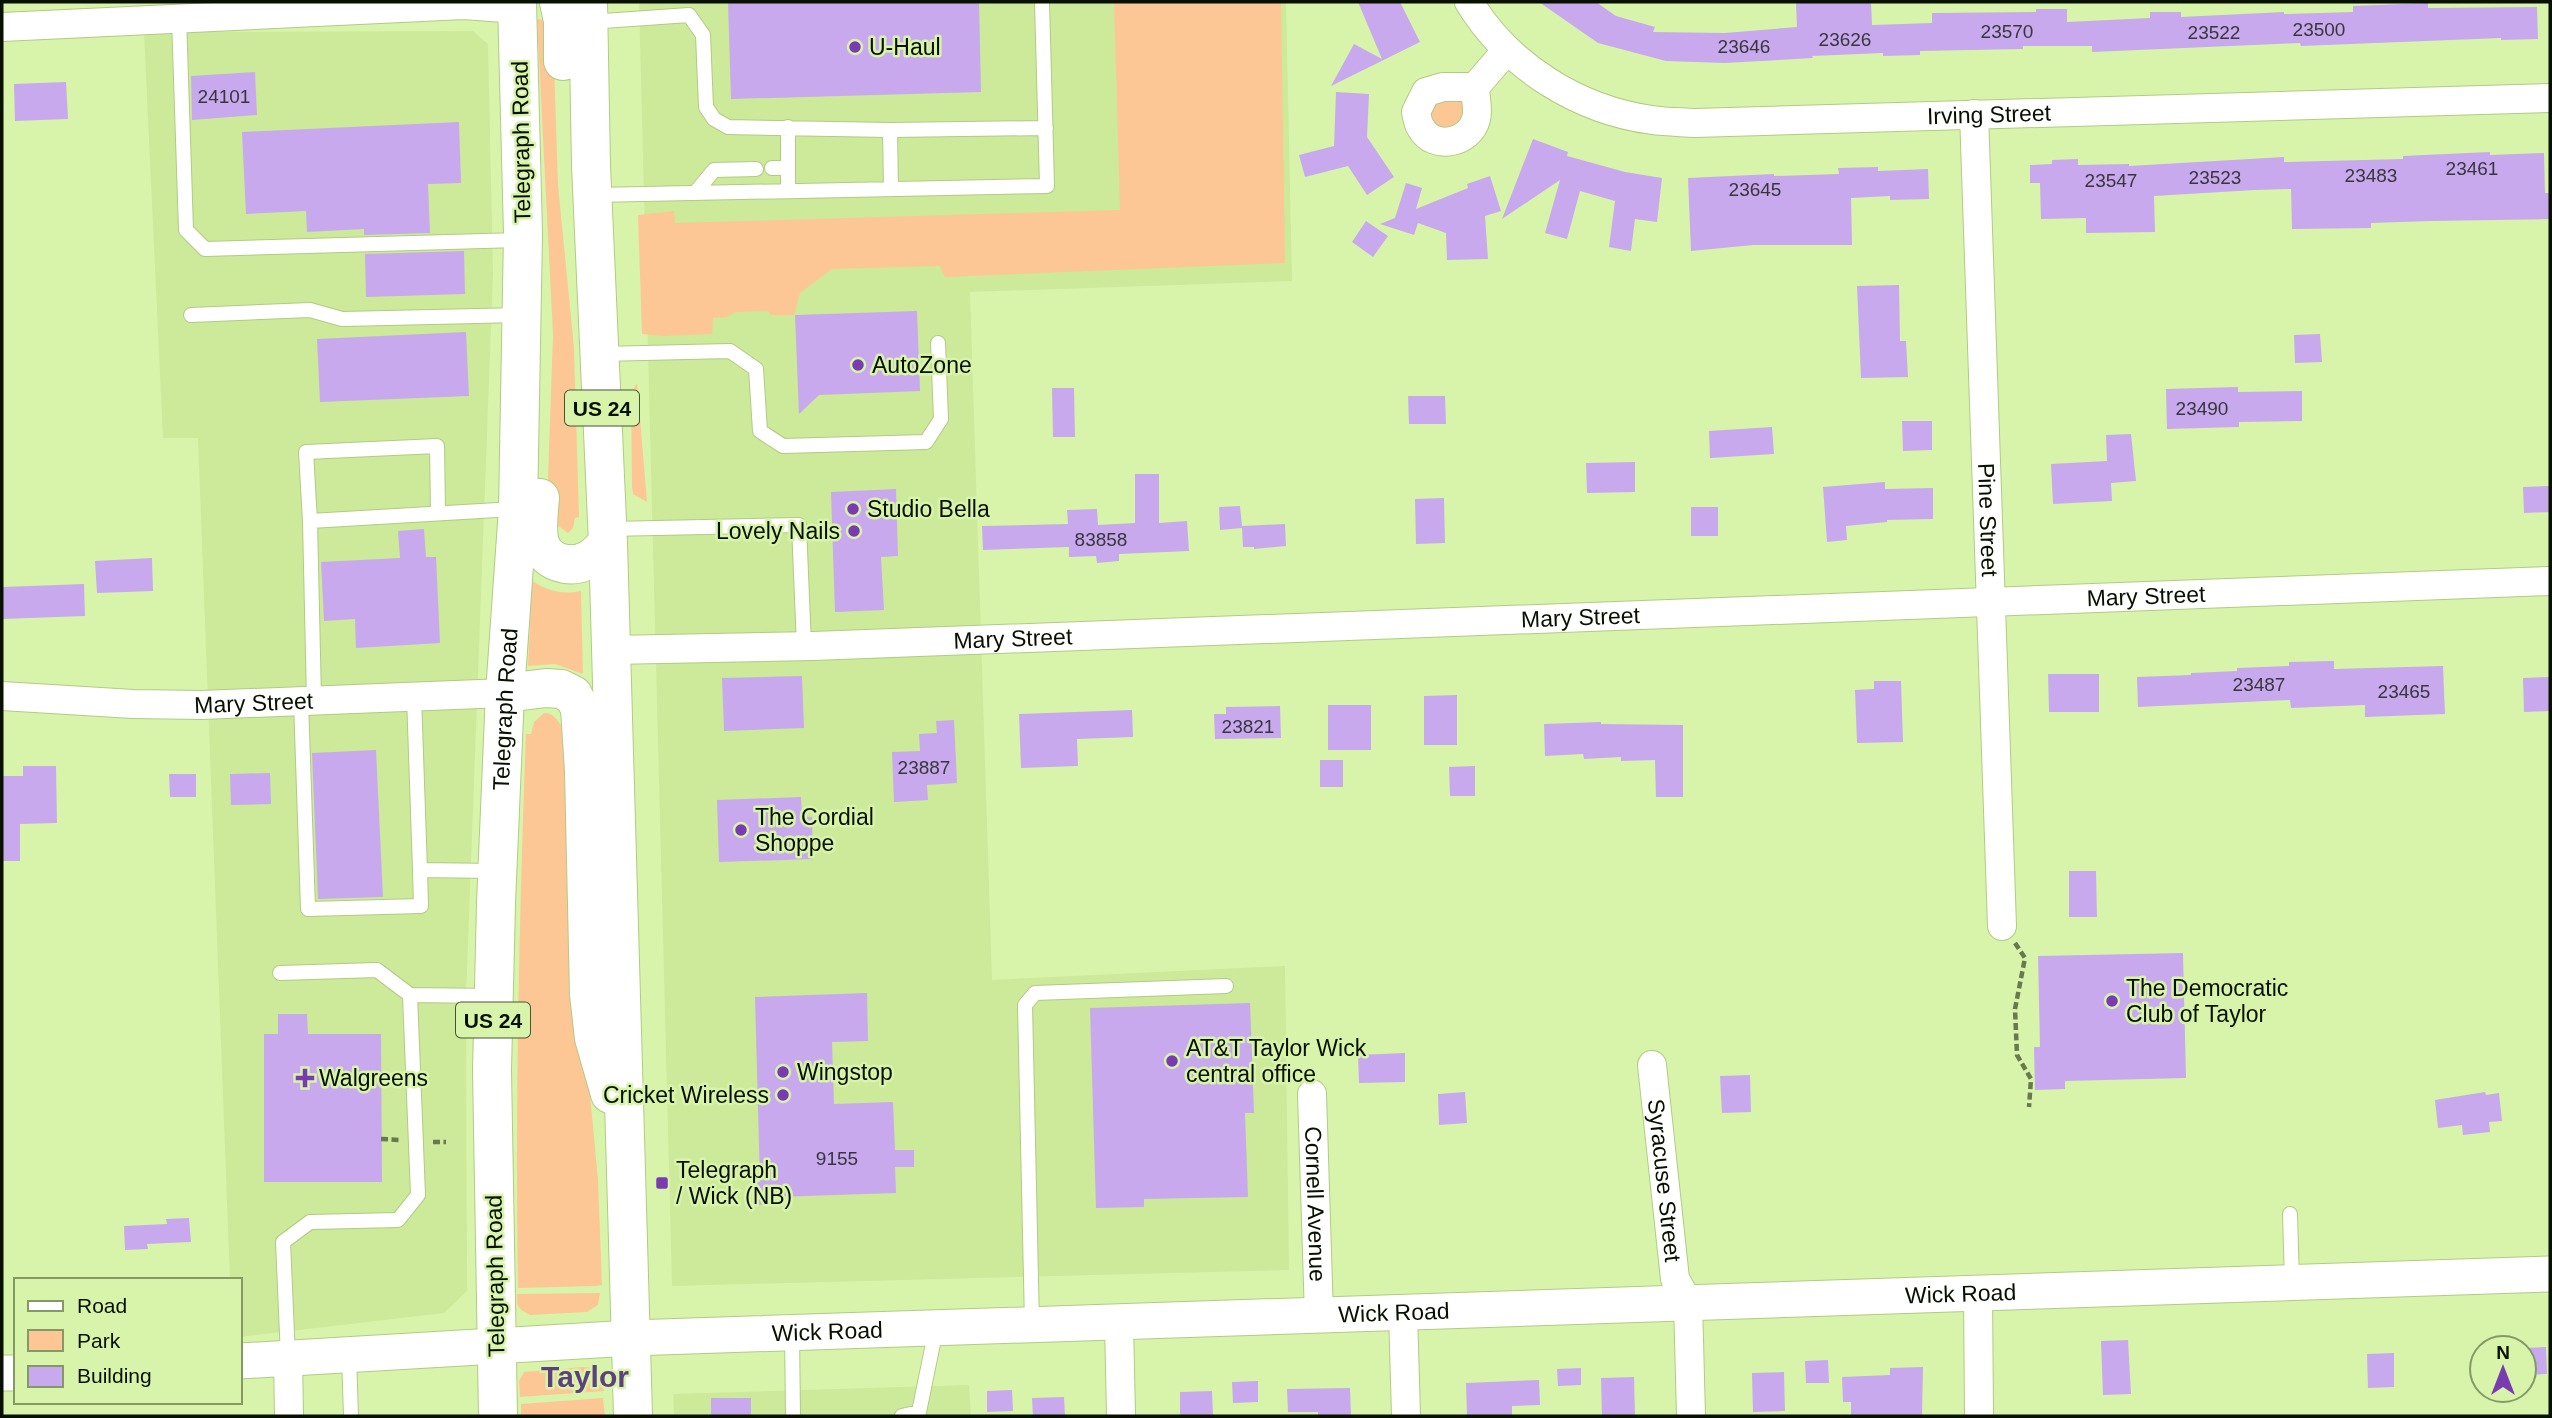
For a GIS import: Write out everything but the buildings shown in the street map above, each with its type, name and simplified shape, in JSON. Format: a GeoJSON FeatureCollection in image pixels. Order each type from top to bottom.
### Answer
{"type":"FeatureCollection","features":[{"type":"Feature","properties":{"kind":"main road","name":"Telegraph Road"},"geometry":{"type":"LineString","coordinates":[[498,1416],[495,1347],[493,996],[505,693],[518,509],[523,237],[520,4]]}},
{"type":"Feature","properties":{"kind":"main road"},"geometry":{"type":"LineString","coordinates":[[578,9],[563,21],[566,164],[570,207],[597,289]]}},
{"type":"Feature","properties":{"kind":"main road","name":"US 24"},"geometry":{"type":"LineString","coordinates":[[578,9],[593,195],[608,536],[633,1416]]}},
{"type":"Feature","properties":{"kind":"main road"},"geometry":{"type":"LineString","coordinates":[[523,237],[543,284],[546,334],[538,535],[540,546],[546,556],[557,562],[573,564],[586,561],[608,536]]}},
{"type":"Feature","properties":{"kind":"main road"},"geometry":{"type":"LineString","coordinates":[[505,693],[561,689],[573,695],[580,708],[589,994],[593,1027],[625,1148]]}},
{"type":"Feature","properties":{"kind":"street","name":"Irving Street"},"geometry":{"type":"LineString","coordinates":[[1469,2],[1482,23],[1507,50],[1539,76],[1577,97],[1609,110],[1651,120],[1695,123],[2550,98]]}},
{"type":"Feature","properties":{"kind":"street"},"geometry":{"type":"LineString","coordinates":[[2,27],[35,13],[179,18],[520,4]]}},
{"type":"Feature","properties":{"kind":"street"},"geometry":{"type":"LineString","coordinates":[[1475,87],[1507,50]]}},
{"type":"Feature","properties":{"kind":"street","name":"Pine Street"},"geometry":{"type":"LineString","coordinates":[[1974,114],[2002,926]]}},
{"type":"Feature","properties":{"kind":"street","name":"Mary Street"},"geometry":{"type":"LineString","coordinates":[[611,650],[804,646],[2550,581]]}},
{"type":"Feature","properties":{"kind":"street","name":"Mary Street"},"geometry":{"type":"LineString","coordinates":[[2,696],[133,704],[202,705],[505,693]]}},
{"type":"Feature","properties":{"kind":"street","name":"Syracuse Street"},"geometry":{"type":"LineString","coordinates":[[1652,1065],[1675,1279],[1688,1302],[1691,1416]]}},
{"type":"Feature","properties":{"kind":"street","name":"Cornell Avenue"},"geometry":{"type":"LineString","coordinates":[[1312,1094],[1319,1315]]}},
{"type":"Feature","properties":{"kind":"street","name":"Wick Road"},"geometry":{"type":"LineString","coordinates":[[242,1361],[631,1338],[2550,1274]]}},
{"type":"Feature","properties":{"kind":"street"},"geometry":{"type":"LineString","coordinates":[[1978,1293],[1979,1416]]}},
{"type":"Feature","properties":{"kind":"street"},"geometry":{"type":"LineString","coordinates":[[1404,1312],[1406,1416]]}},
{"type":"Feature","properties":{"kind":"street"},"geometry":{"type":"LineString","coordinates":[[1119,1323],[1121,1416]]}},
{"type":"Feature","properties":{"kind":"street"},"geometry":{"type":"LineString","coordinates":[[288,1359],[289,1416]]}},
{"type":"Feature","properties":{"kind":"lane"},"geometry":{"type":"LineString","coordinates":[[593,195],[1047,186],[1042,2]]}},
{"type":"Feature","properties":{"kind":"lane"},"geometry":{"type":"LineString","coordinates":[[578,9],[692,8],[703,35],[706,107],[714,119],[728,127],[890,130],[1046,128]]}},
{"type":"Feature","properties":{"kind":"lane"},"geometry":{"type":"LineString","coordinates":[[179,18],[186,230],[205,249],[523,237]]}},
{"type":"Feature","properties":{"kind":"lane"},"geometry":{"type":"LineString","coordinates":[[788,127],[788,191]]}},
{"type":"Feature","properties":{"kind":"lane"},"geometry":{"type":"LineString","coordinates":[[890,130],[891,189]]}},
{"type":"Feature","properties":{"kind":"lane"},"geometry":{"type":"LineString","coordinates":[[772,168],[788,168]]}},
{"type":"Feature","properties":{"kind":"lane"},"geometry":{"type":"LineString","coordinates":[[695,193],[714,170],[757,169]]}},
{"type":"Feature","properties":{"kind":"lane"},"geometry":{"type":"LineString","coordinates":[[191,315],[310,310],[342,319],[521,315]]}},
{"type":"Feature","properties":{"kind":"lane"},"geometry":{"type":"LineString","coordinates":[[600,354],[730,351],[756,369],[760,431],[783,446],[926,442],[941,419],[938,343]]}},
{"type":"Feature","properties":{"kind":"lane"},"geometry":{"type":"LineString","coordinates":[[414,696],[421,906],[308,909],[310,521],[306,452],[437,446],[438,512]]}},
{"type":"Feature","properties":{"kind":"lane"},"geometry":{"type":"LineString","coordinates":[[310,521],[518,509]]}},
{"type":"Feature","properties":{"kind":"lane"},"geometry":{"type":"LineString","coordinates":[[608,536],[799,525],[804,646]]}},
{"type":"Feature","properties":{"kind":"lane"},"geometry":{"type":"LineString","coordinates":[[420,870],[497,871]]}},
{"type":"Feature","properties":{"kind":"lane"},"geometry":{"type":"LineString","coordinates":[[281,974],[377,970],[410,995],[493,996]]}},
{"type":"Feature","properties":{"kind":"lane"},"geometry":{"type":"LineString","coordinates":[[1032,1325],[1025,1005],[1035,993],[1226,986]]}},
{"type":"Feature","properties":{"kind":"lane"},"geometry":{"type":"LineString","coordinates":[[288,1359],[283,1242],[310,1222],[398,1220],[418,1195],[410,995]]}},
{"type":"Feature","properties":{"kind":"lane"},"geometry":{"type":"LineString","coordinates":[[2290,1214],[2292,1282]]}},
{"type":"Feature","properties":{"kind":"lane"},"geometry":{"type":"LineString","coordinates":[[902,1416],[919,1412],[936,1329]]}},
{"type":"Feature","properties":{"kind":"lane"},"geometry":{"type":"LineString","coordinates":[[792,1333],[793,1416]]}},
{"type":"Feature","properties":{"kind":"lane"},"geometry":{"type":"LineString","coordinates":[[349,1356],[351,1416]]}},
{"type":"Feature","properties":{"kind":"path"},"geometry":{"type":"LineString","coordinates":[[2002,926],[2025,958],[2015,1009],[2017,1055],[2031,1079],[2029,1107]]}},
{"type":"Feature","properties":{"kind":"shaded area"},"geometry":{"type":"Polygon","coordinates":[[[639,2],[1286,2],[1292,281],[970,292],[992,980],[1285,966],[1289,1270],[672,1286],[639,2]]]}},
{"type":"Feature","properties":{"kind":"shaded area"},"geometry":{"type":"Polygon","coordinates":[[[473,31],[488,44],[493,273],[466,996],[467,1291],[444,1313],[242,1337],[242,1278],[230,1278],[198,438],[163,438],[144,32],[473,31]]]}},
{"type":"Feature","properties":{"kind":"shaded area"},"geometry":{"type":"Polygon","coordinates":[[[969,1385],[971,1416],[674,1416],[673,1394],[969,1385]]]}},
{"type":"Feature","properties":{"kind":"green space"},"geometry":{"type":"Polygon","coordinates":[[[1114,2],[1281,2],[1285,263],[945,277],[940,266],[832,269],[800,293],[794,315],[771,315],[768,311],[735,312],[727,317],[713,318],[712,334],[642,334],[638,215],[674,211],[675,223],[1120,210],[1114,2]]]}},
{"type":"Feature","properties":{"kind":"green space"},"geometry":{"type":"Polygon","coordinates":[[[537,19],[546,20],[553,33],[558,185],[574,348],[579,517],[575,518],[573,528],[568,533],[557,525],[547,507],[553,335],[537,19]]]}},
{"type":"Feature","properties":{"kind":"green space"},"geometry":{"type":"Polygon","coordinates":[[[1462,93],[1466,121],[1440,134],[1426,111],[1430,102],[1462,93]]]}},
{"type":"Feature","properties":{"kind":"green space"},"geometry":{"type":"Polygon","coordinates":[[[637,383],[647,502],[633,494],[632,486],[631,394],[637,383]]]}},
{"type":"Feature","properties":{"kind":"green space"},"geometry":{"type":"Polygon","coordinates":[[[532,581],[555,591],[581,591],[583,674],[555,664],[528,666],[532,581]]]}},
{"type":"Feature","properties":{"kind":"green space"},"geometry":{"type":"Polygon","coordinates":[[[544,713],[554,717],[562,727],[582,1008],[598,1180],[602,1285],[518,1288],[518,1011],[526,734],[531,734],[534,722],[544,713]]]}},
{"type":"Feature","properties":{"kind":"green space"},"geometry":{"type":"Polygon","coordinates":[[[600,1293],[598,1305],[587,1312],[530,1315],[517,1304],[517,1294],[600,1293]]]}},
{"type":"Feature","properties":{"kind":"green space"},"geometry":{"type":"Polygon","coordinates":[[[597,1368],[603,1377],[604,1391],[520,1397],[519,1381],[524,1372],[597,1368]]]}},
{"type":"Feature","properties":{"kind":"green space"},"geometry":{"type":"Polygon","coordinates":[[[603,1398],[605,1416],[521,1416],[521,1404],[603,1398]]]}},
{"type":"Feature","properties":{"kind":"place","name":"U-Haul"},"geometry":{"type":"Point","coordinates":[855,47]}},
{"type":"Feature","properties":{"kind":"place","name":"AutoZone"},"geometry":{"type":"Point","coordinates":[858,365]}},
{"type":"Feature","properties":{"kind":"place","name":"Studio Bella"},"geometry":{"type":"Point","coordinates":[853,509]}},
{"type":"Feature","properties":{"kind":"place","name":"Lovely Nails"},"geometry":{"type":"Point","coordinates":[854,531]}},
{"type":"Feature","properties":{"kind":"place","name":"The Cordial Shoppe"},"geometry":{"type":"Point","coordinates":[741,830]}},
{"type":"Feature","properties":{"kind":"place","name":"The Democratic Club of Taylor"},"geometry":{"type":"Point","coordinates":[2112,1001]}},
{"type":"Feature","properties":{"kind":"place","name":"AT&T Taylor Wick central office"},"geometry":{"type":"Point","coordinates":[1172,1061]}},
{"type":"Feature","properties":{"kind":"place","name":"Wingstop"},"geometry":{"type":"Point","coordinates":[783,1072]}},
{"type":"Feature","properties":{"kind":"place","name":"Walgreens"},"geometry":{"type":"Point","coordinates":[305,1078]}},
{"type":"Feature","properties":{"kind":"place","name":"Cricket Wireless"},"geometry":{"type":"Point","coordinates":[783,1095]}},
{"type":"Feature","properties":{"kind":"place","name":"Telegraph / Wick (NB)"},"geometry":{"type":"Point","coordinates":[662,1183]}},
{"type":"Feature","properties":{"kind":"district","name":"Taylor"},"geometry":{"type":"Point","coordinates":[585,1376]}}]}
